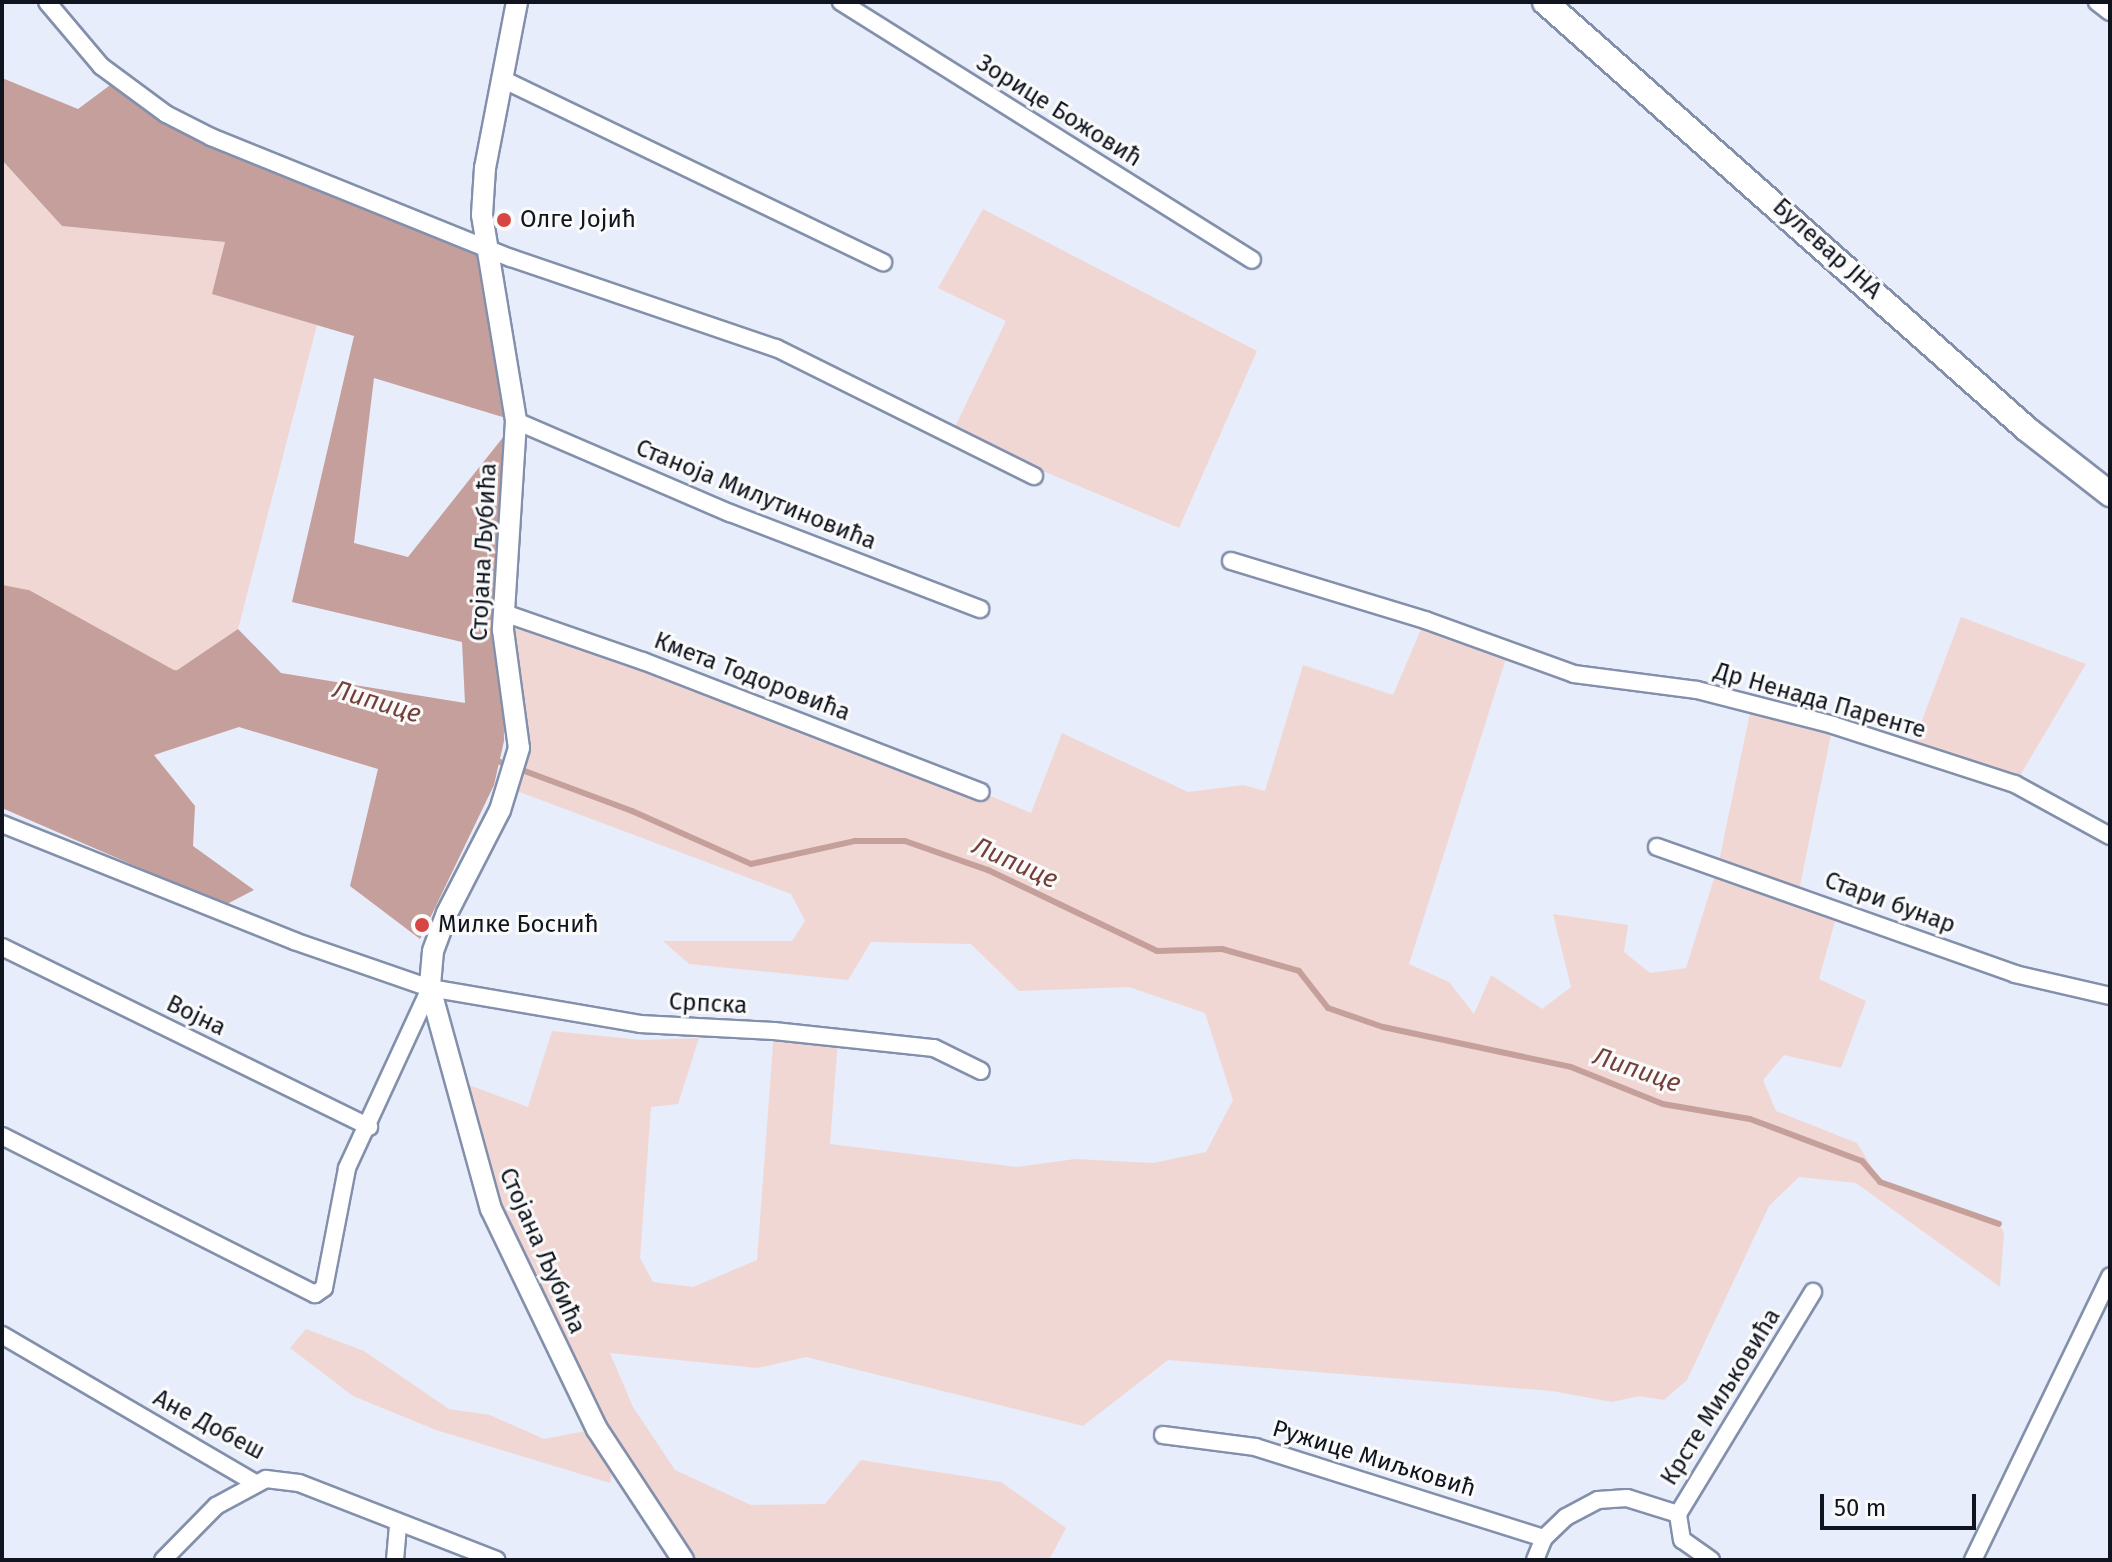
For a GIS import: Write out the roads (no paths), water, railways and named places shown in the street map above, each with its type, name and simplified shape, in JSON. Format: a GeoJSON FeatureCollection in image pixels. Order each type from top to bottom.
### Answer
{"type":"FeatureCollection","features":[{"type":"Feature","properties":{"kind":"main road","name":"Булевар ЈНА"},"geometry":{"type":"LineString","coordinates":[[1545,2],[2028,430],[2110,494]]}},
{"type":"Feature","properties":{"kind":"street"},"geometry":{"type":"LineString","coordinates":[[47,2],[101,66],[166,114],[247,153],[485,248],[776,348],[1034,476]]}},
{"type":"Feature","properties":{"kind":"street","name":"Стојана Љубића"},"geometry":{"type":"LineString","coordinates":[[517,2],[482,192],[485,248],[516,421],[504,613],[518,757],[512,779],[447,913],[433,951],[430,988],[491,1209],[597,1429],[683,1560]]}},
{"type":"Feature","properties":{"kind":"street","name":"Зорице Божовић"},"geometry":{"type":"LineString","coordinates":[[841,2],[1252,260]]}},
{"type":"Feature","properties":{"kind":"street"},"geometry":{"type":"LineString","coordinates":[[2097,2],[2110,12]]}},
{"type":"Feature","properties":{"kind":"street"},"geometry":{"type":"LineString","coordinates":[[502,79],[883,262]]}},
{"type":"Feature","properties":{"kind":"street","name":"Станоја Милутиновића"},"geometry":{"type":"LineString","coordinates":[[516,421],[730,513],[980,609]]}},
{"type":"Feature","properties":{"kind":"street","name":"Др Ненада Паренте"},"geometry":{"type":"LineString","coordinates":[[1231,561],[1425,620],[1564,672],[1624,684],[1697,690],[1833,725],[2015,784],[2110,836]]}},
{"type":"Feature","properties":{"kind":"street","name":"Кмета Тодоровића"},"geometry":{"type":"LineString","coordinates":[[504,613],[643,661],[981,792]]}},
{"type":"Feature","properties":{"kind":"street","name":"Српска"},"geometry":{"type":"LineString","coordinates":[[2,824],[294,941],[430,988],[640,1024],[774,1031],[934,1048],[981,1071]]}},
{"type":"Feature","properties":{"kind":"street","name":"Стари бунар"},"geometry":{"type":"LineString","coordinates":[[1657,847],[2015,974],[2110,996]]}},
{"type":"Feature","properties":{"kind":"street","name":"Војна"},"geometry":{"type":"LineString","coordinates":[[2,947],[369,1127]]}},
{"type":"Feature","properties":{"kind":"street"},"geometry":{"type":"LineString","coordinates":[[2,1136],[315,1294],[324,1288],[344,1176],[430,988]]}},
{"type":"Feature","properties":{"kind":"street"},"geometry":{"type":"LineString","coordinates":[[1973,1560],[2110,1276]]}},
{"type":"Feature","properties":{"kind":"street","name":"Крсте Миљковића"},"geometry":{"type":"LineString","coordinates":[[1711,1560],[1682,1540],[1678,1514],[1813,1292]]}},
{"type":"Feature","properties":{"kind":"street","name":"Ане Добеш"},"geometry":{"type":"LineString","coordinates":[[2,1335],[254,1482],[291,1480],[496,1560]]}},
{"type":"Feature","properties":{"kind":"street","name":"Ружице Миљковић"},"geometry":{"type":"LineString","coordinates":[[1163,1435],[1255,1447],[1544,1538]]}},
{"type":"Feature","properties":{"kind":"street"},"geometry":{"type":"LineString","coordinates":[[163,1560],[216,1506],[254,1482]]}},
{"type":"Feature","properties":{"kind":"street"},"geometry":{"type":"LineString","coordinates":[[1535,1560],[1544,1538],[1566,1517],[1612,1496],[1678,1514]]}},
{"type":"Feature","properties":{"kind":"street"},"geometry":{"type":"LineString","coordinates":[[395,1560],[398,1522]]}},
{"type":"Feature","properties":{"kind":"waterway","name":"Липице"},"geometry":{"type":"LineString","coordinates":[[2,588],[28,593],[173,673],[246,684],[468,750],[632,811],[751,864],[855,841],[905,841],[988,870],[1157,951],[1222,949],[1299,971],[1328,1008],[1383,1027],[1571,1067],[1663,1104],[1750,1119],[1862,1161],[1880,1182],[1999,1224]]}},
{"type":"Feature","properties":{"kind":"place","name":"Олге Јојић"},"geometry":{"type":"Point","coordinates":[504,220]}},
{"type":"Feature","properties":{"kind":"place","name":"Милке Боснић"},"geometry":{"type":"Point","coordinates":[422,925]}}]}
